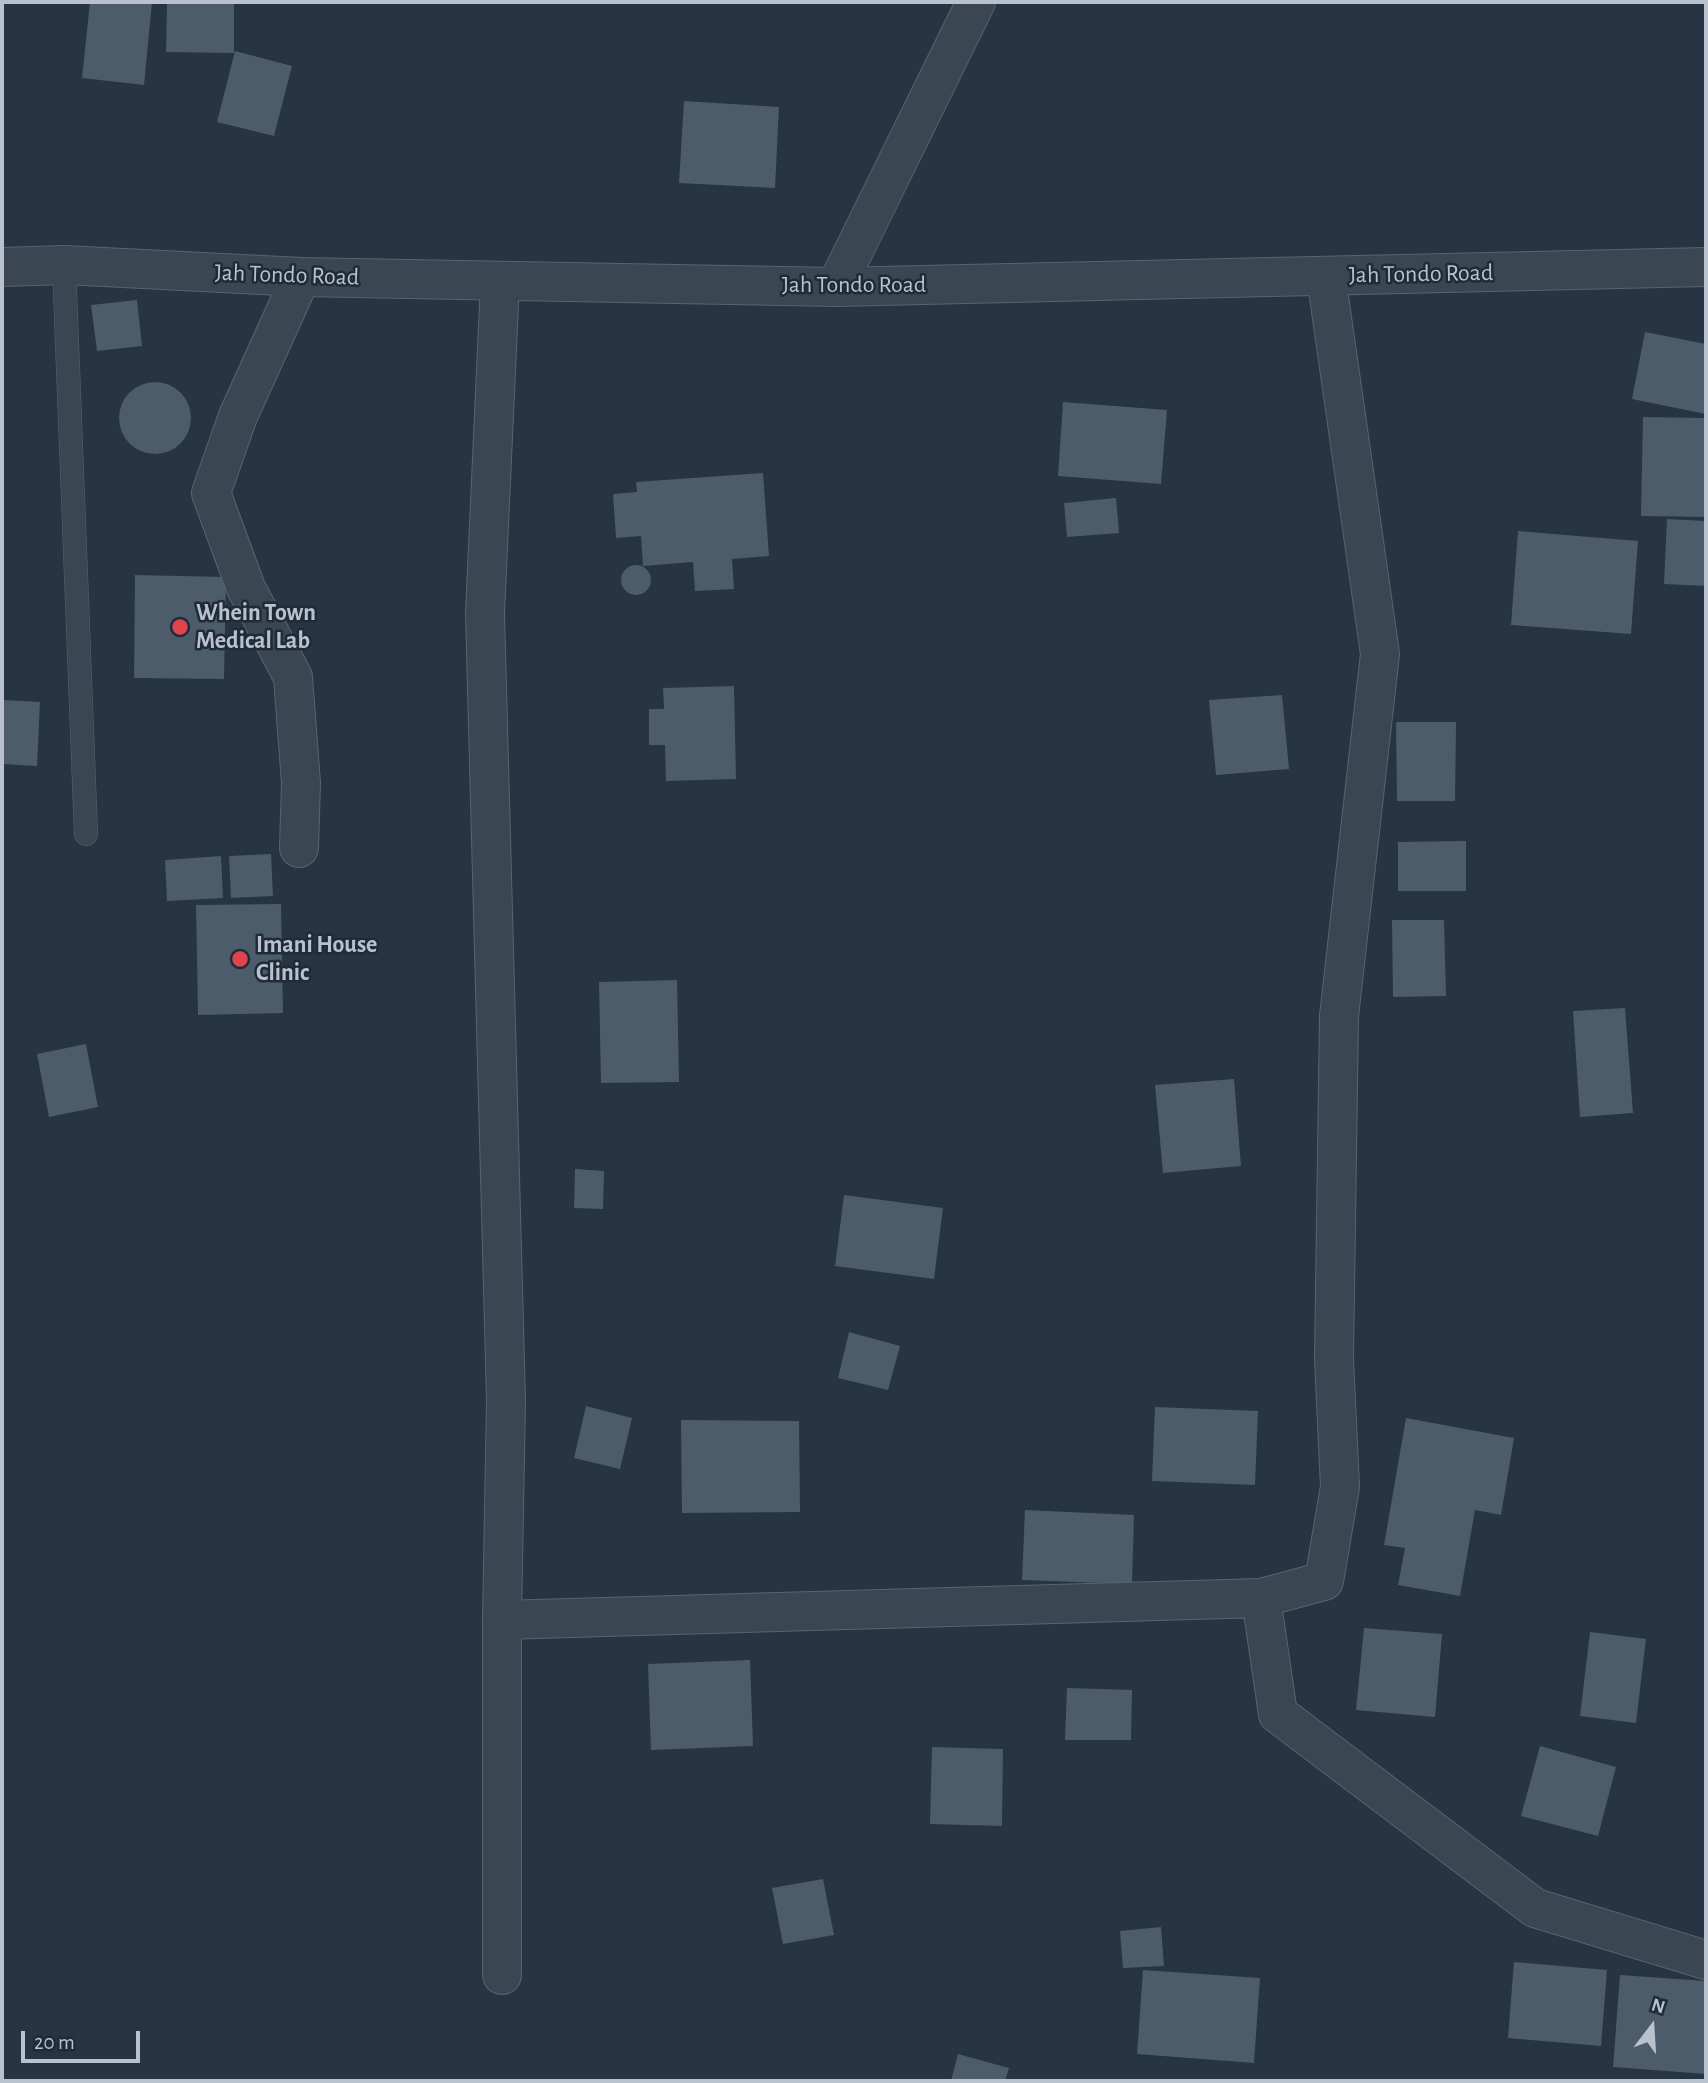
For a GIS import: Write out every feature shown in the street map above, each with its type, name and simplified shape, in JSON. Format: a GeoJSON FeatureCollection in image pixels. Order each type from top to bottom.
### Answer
{"type":"FeatureCollection","features":[{"type":"Feature","properties":{"kind":"street"},"geometry":{"type":"LineString","coordinates":[[836,287],[976,2]]}},
{"type":"Feature","properties":{"kind":"street","name":"Jah Tondo Road"},"geometry":{"type":"LineString","coordinates":[[2,267],[64,265],[301,277],[836,287],[1706,267]]}},
{"type":"Feature","properties":{"kind":"street"},"geometry":{"type":"LineString","coordinates":[[502,1620],[1261,1598],[1324,1581],[1339,1487],[1334,1359],[1339,1016],[1380,654],[1326,276]]}},
{"type":"Feature","properties":{"kind":"street"},"geometry":{"type":"LineString","coordinates":[[299,848],[301,783],[293,677],[246,588],[211,493],[238,416],[301,277]]}},
{"type":"Feature","properties":{"kind":"street"},"geometry":{"type":"LineString","coordinates":[[500,282],[485,613],[506,1400],[502,1620],[502,1975]]}},
{"type":"Feature","properties":{"kind":"street"},"geometry":{"type":"LineString","coordinates":[[1261,1598],[1278,1714],[1535,1908],[1706,1960]]}},
{"type":"Feature","properties":{"kind":"lane"},"geometry":{"type":"LineString","coordinates":[[64,265],[86,834]]}},
{"type":"Feature","properties":{"kind":"building"},"geometry":{"type":"Polygon","coordinates":[[[90,2],[152,2],[144,85],[82,78],[90,2]]]}},
{"type":"Feature","properties":{"kind":"building"},"geometry":{"type":"Polygon","coordinates":[[[167,2],[234,2],[234,53],[166,52],[167,2]]]}},
{"type":"Feature","properties":{"kind":"building"},"geometry":{"type":"Polygon","coordinates":[[[235,51],[292,66],[274,136],[217,122],[235,51]]]}},
{"type":"Feature","properties":{"kind":"building"},"geometry":{"type":"Polygon","coordinates":[[[684,101],[779,107],[775,188],[679,183],[684,101]]]}},
{"type":"Feature","properties":{"kind":"building"},"geometry":{"type":"Polygon","coordinates":[[[137,300],[142,346],[97,351],[91,305],[137,300]]]}},
{"type":"Feature","properties":{"kind":"building"},"geometry":{"type":"Polygon","coordinates":[[[1645,332],[1706,344],[1706,414],[1632,399],[1645,332]]]}},
{"type":"Feature","properties":{"kind":"building"},"geometry":{"type":"Polygon","coordinates":[[[155,382],[175,388],[185,398],[191,418],[185,438],[175,448],[155,454],[135,448],[125,438],[119,418],[125,398],[135,388],[155,382]]]}},
{"type":"Feature","properties":{"kind":"building"},"geometry":{"type":"Polygon","coordinates":[[[1063,402],[1167,410],[1161,484],[1058,476],[1063,402]]]}},
{"type":"Feature","properties":{"kind":"building"},"geometry":{"type":"Polygon","coordinates":[[[1643,417],[1706,418],[1706,517],[1641,516],[1643,417]]]}},
{"type":"Feature","properties":{"kind":"building"},"geometry":{"type":"Polygon","coordinates":[[[763,473],[769,556],[732,559],[734,589],[695,591],[693,562],[643,566],[641,536],[616,538],[613,494],[637,492],[636,482],[763,473]]]}},
{"type":"Feature","properties":{"kind":"building"},"geometry":{"type":"Polygon","coordinates":[[[1116,498],[1119,533],[1067,537],[1064,503],[1116,498]]]}},
{"type":"Feature","properties":{"kind":"building"},"geometry":{"type":"Polygon","coordinates":[[[1667,519],[1706,521],[1706,586],[1664,584],[1667,519]]]}},
{"type":"Feature","properties":{"kind":"building"},"geometry":{"type":"Polygon","coordinates":[[[1518,531],[1638,541],[1631,634],[1511,625],[1518,531]]]}},
{"type":"Feature","properties":{"kind":"building"},"geometry":{"type":"Polygon","coordinates":[[[636,565],[647,569],[651,580],[647,591],[636,595],[625,591],[621,580],[625,569],[636,565]]]}},
{"type":"Feature","properties":{"kind":"building","name":"Whein Town Medical Lab"},"geometry":{"type":"Polygon","coordinates":[[[135,575],[226,577],[224,679],[134,678],[135,575]]]}},
{"type":"Feature","properties":{"kind":"building"},"geometry":{"type":"Polygon","coordinates":[[[734,686],[736,779],[666,781],[665,745],[649,745],[649,709],[664,709],[663,688],[734,686]]]}},
{"type":"Feature","properties":{"kind":"building"},"geometry":{"type":"Polygon","coordinates":[[[1282,695],[1289,769],[1216,775],[1209,700],[1282,695]]]}},
{"type":"Feature","properties":{"kind":"building"},"geometry":{"type":"Polygon","coordinates":[[[2,700],[40,702],[37,766],[2,764],[2,700]]]}},
{"type":"Feature","properties":{"kind":"building"},"geometry":{"type":"Polygon","coordinates":[[[1396,722],[1456,722],[1455,801],[1397,801],[1396,722]]]}},
{"type":"Feature","properties":{"kind":"building"},"geometry":{"type":"Polygon","coordinates":[[[1466,841],[1466,891],[1398,891],[1398,842],[1466,841]]]}},
{"type":"Feature","properties":{"kind":"building"},"geometry":{"type":"Polygon","coordinates":[[[271,854],[273,896],[231,898],[229,856],[271,854]]]}},
{"type":"Feature","properties":{"kind":"building"},"geometry":{"type":"Polygon","coordinates":[[[221,856],[223,898],[167,901],[165,860],[221,856]]]}},
{"type":"Feature","properties":{"kind":"building","name":"Imani House Clinic"},"geometry":{"type":"Polygon","coordinates":[[[281,904],[283,1013],[198,1015],[196,905],[281,904]]]}},
{"type":"Feature","properties":{"kind":"building"},"geometry":{"type":"Polygon","coordinates":[[[1392,920],[1444,920],[1446,996],[1393,997],[1392,920]]]}},
{"type":"Feature","properties":{"kind":"building"},"geometry":{"type":"Polygon","coordinates":[[[677,980],[679,1082],[601,1083],[599,982],[677,980]]]}},
{"type":"Feature","properties":{"kind":"building"},"geometry":{"type":"Polygon","coordinates":[[[1625,1008],[1633,1113],[1580,1117],[1573,1011],[1625,1008]]]}},
{"type":"Feature","properties":{"kind":"building"},"geometry":{"type":"Polygon","coordinates":[[[86,1044],[98,1107],[49,1117],[37,1054],[86,1044]]]}},
{"type":"Feature","properties":{"kind":"building"},"geometry":{"type":"Polygon","coordinates":[[[1234,1079],[1241,1166],[1163,1173],[1155,1085],[1234,1079]]]}},
{"type":"Feature","properties":{"kind":"building"},"geometry":{"type":"Polygon","coordinates":[[[575,1169],[604,1171],[603,1209],[574,1208],[575,1169]]]}},
{"type":"Feature","properties":{"kind":"building"},"geometry":{"type":"Polygon","coordinates":[[[844,1195],[943,1208],[934,1279],[835,1266],[844,1195]]]}},
{"type":"Feature","properties":{"kind":"building"},"geometry":{"type":"Polygon","coordinates":[[[849,1332],[900,1346],[888,1390],[838,1378],[849,1332]]]}},
{"type":"Feature","properties":{"kind":"building"},"geometry":{"type":"Polygon","coordinates":[[[586,1406],[632,1418],[620,1469],[574,1458],[586,1406]]]}},
{"type":"Feature","properties":{"kind":"building"},"geometry":{"type":"Polygon","coordinates":[[[1155,1407],[1258,1411],[1255,1485],[1152,1481],[1155,1407]]]}},
{"type":"Feature","properties":{"kind":"building"},"geometry":{"type":"Polygon","coordinates":[[[1406,1418],[1514,1438],[1501,1515],[1475,1510],[1460,1596],[1398,1585],[1405,1548],[1384,1545],[1406,1418]]]}},
{"type":"Feature","properties":{"kind":"building"},"geometry":{"type":"Polygon","coordinates":[[[681,1420],[799,1421],[800,1512],[682,1513],[681,1420]]]}},
{"type":"Feature","properties":{"kind":"building"},"geometry":{"type":"Polygon","coordinates":[[[1025,1510],[1134,1515],[1132,1584],[1022,1580],[1025,1510]]]}},
{"type":"Feature","properties":{"kind":"building"},"geometry":{"type":"Polygon","coordinates":[[[1364,1628],[1442,1634],[1435,1717],[1356,1710],[1364,1628]]]}},
{"type":"Feature","properties":{"kind":"building"},"geometry":{"type":"Polygon","coordinates":[[[1590,1632],[1646,1639],[1636,1723],[1580,1716],[1590,1632]]]}},
{"type":"Feature","properties":{"kind":"building"},"geometry":{"type":"Polygon","coordinates":[[[750,1660],[753,1746],[651,1750],[648,1664],[750,1660]]]}},
{"type":"Feature","properties":{"kind":"building"},"geometry":{"type":"Polygon","coordinates":[[[1067,1688],[1132,1690],[1131,1740],[1065,1740],[1067,1688]]]}},
{"type":"Feature","properties":{"kind":"building"},"geometry":{"type":"Polygon","coordinates":[[[1540,1746],[1616,1767],[1598,1836],[1521,1816],[1540,1746]]]}},
{"type":"Feature","properties":{"kind":"building"},"geometry":{"type":"Polygon","coordinates":[[[932,1747],[1003,1749],[1002,1826],[930,1824],[932,1747]]]}},
{"type":"Feature","properties":{"kind":"building"},"geometry":{"type":"Polygon","coordinates":[[[823,1879],[834,1935],[783,1944],[772,1888],[823,1879]]]}},
{"type":"Feature","properties":{"kind":"building"},"geometry":{"type":"Polygon","coordinates":[[[1161,1927],[1164,1966],[1123,1968],[1120,1931],[1161,1927]]]}},
{"type":"Feature","properties":{"kind":"building"},"geometry":{"type":"Polygon","coordinates":[[[1514,1962],[1607,1970],[1601,2046],[1508,2038],[1514,1962]]]}},
{"type":"Feature","properties":{"kind":"building"},"geometry":{"type":"Polygon","coordinates":[[[1143,1970],[1260,1978],[1254,2063],[1137,2054],[1143,1970]]]}},
{"type":"Feature","properties":{"kind":"building"},"geometry":{"type":"Polygon","coordinates":[[[1620,1975],[1706,1981],[1706,2074],[1613,2067],[1620,1975]]]}},
{"type":"Feature","properties":{"kind":"building"},"geometry":{"type":"Polygon","coordinates":[[[958,2054],[1009,2068],[1005,2081],[951,2081],[958,2054]]]}},
{"type":"Feature","properties":{"kind":"place","name":"Whein Town Medical Lab"},"geometry":{"type":"Point","coordinates":[180,627]}},
{"type":"Feature","properties":{"kind":"place","name":"Imani House Clinic"},"geometry":{"type":"Point","coordinates":[240,959]}}]}
